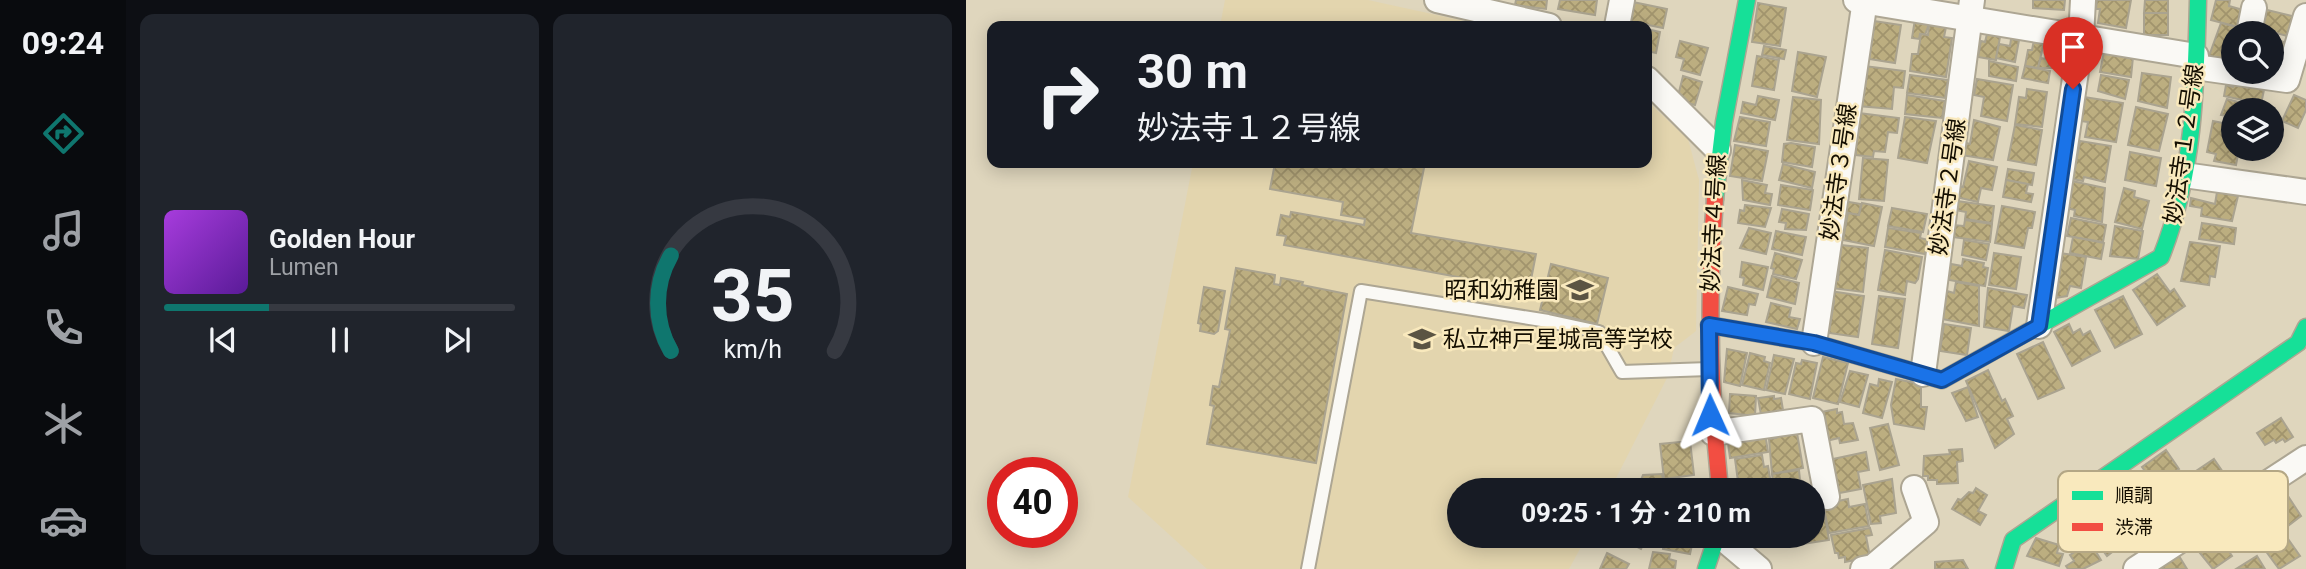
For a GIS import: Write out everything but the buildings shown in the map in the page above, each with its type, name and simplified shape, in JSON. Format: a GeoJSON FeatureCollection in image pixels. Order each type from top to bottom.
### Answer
{"type":"FeatureCollection","features":[{"type":"Feature","properties":{"kind":"street"},"geometry":{"type":"LineString","coordinates":[[1437,0],[1507,7],[1538,21]]}},
{"type":"Feature","properties":{"kind":"street"},"geometry":{"type":"LineString","coordinates":[[1617,21],[1622,0]]}},
{"type":"Feature","properties":{"kind":"street","name":"妙法寺４号線"},"geometry":{"type":"LineString","coordinates":[[1719,478],[1709,369],[1718,150],[1728,83],[1747,0]]}},
{"type":"Feature","properties":{"kind":"street"},"geometry":{"type":"LineString","coordinates":[[1862,0],[1972,10],[2221,68]]}},
{"type":"Feature","properties":{"kind":"street","name":"妙法寺３号線"},"geometry":{"type":"LineString","coordinates":[[1814,343],[1862,0]]}},
{"type":"Feature","properties":{"kind":"street"},"geometry":{"type":"LineString","coordinates":[[2039,326],[2081,37],[2082,0]]}},
{"type":"Feature","properties":{"kind":"street","name":"妙法寺１２号線"},"geometry":{"type":"LineString","coordinates":[[1709,325],[1814,343],[1942,380],[2161,257],[2173,233],[2185,175],[2196,61],[2198,0]]}},
{"type":"Feature","properties":{"kind":"street"},"geometry":{"type":"LineString","coordinates":[[2251,21],[2254,8]]}},
{"type":"Feature","properties":{"kind":"street","name":"妙法寺２号線"},"geometry":{"type":"LineString","coordinates":[[1923,374],[1972,10]]}},
{"type":"Feature","properties":{"kind":"street"},"geometry":{"type":"LineString","coordinates":[[2284,80],[2299,70],[2306,16]]}},
{"type":"Feature","properties":{"kind":"street"},"geometry":{"type":"LineString","coordinates":[[1652,84],[1718,150]]}},
{"type":"Feature","properties":{"kind":"street"},"geometry":{"type":"LineString","coordinates":[[2185,175],[2306,192]]}},
{"type":"Feature","properties":{"kind":"street"},"geometry":{"type":"LineString","coordinates":[[2113,471],[2298,343],[2306,327]]}},
{"type":"Feature","properties":{"kind":"street"},"geometry":{"type":"LineString","coordinates":[[1713,433],[1812,419],[1827,497]]}},
{"type":"Feature","properties":{"kind":"street"},"geometry":{"type":"LineString","coordinates":[[2286,471],[2306,458]]}},
{"type":"Feature","properties":{"kind":"street"},"geometry":{"type":"LineString","coordinates":[[1863,569],[1873,567],[1926,522],[1914,488]]}},
{"type":"Feature","properties":{"kind":"street"},"geometry":{"type":"LineString","coordinates":[[2004,569],[2013,540],[2058,509]]}},
{"type":"Feature","properties":{"kind":"street"},"geometry":{"type":"LineString","coordinates":[[1706,569],[1714,548]]}},
{"type":"Feature","properties":{"kind":"street"},"geometry":{"type":"LineString","coordinates":[[1734,548],[1759,569]]}},
{"type":"Feature","properties":{"kind":"street"},"geometry":{"type":"LineString","coordinates":[[2136,569],[2162,552]]}},
{"type":"Feature","properties":{"kind":"lane"},"geometry":{"type":"LineString","coordinates":[[1308,569],[1361,291],[1548,320],[1599,332],[1622,372],[1709,369]]}},
{"type":"Feature","properties":{"kind":"shaded area"},"geometry":{"type":"Polygon","coordinates":[[[1225,0],[1368,0],[1464,21],[1221,21],[1225,0]]]}},
{"type":"Feature","properties":{"kind":"shaded area","name":"私立神戸星城高等学校"},"geometry":{"type":"Polygon","coordinates":[[[1652,106],[1688,139],[1699,180],[1696,331],[1674,348],[1668,376],[1616,478],[1447,478],[1447,548],[1580,548],[1569,569],[1207,569],[1128,497],[1192,168],[1652,168],[1652,106]]]}},
{"type":"Feature","properties":{"kind":"traffic: fast"},"geometry":{"type":"LineString","coordinates":[[1715,199],[1724,122],[1747,0]]}},
{"type":"Feature","properties":{"kind":"traffic: fast"},"geometry":{"type":"LineString","coordinates":[[1709,325],[1814,343],[1942,380],[2161,257],[2172,226],[2187,163],[2194,98],[2198,0]]}},
{"type":"Feature","properties":{"kind":"traffic: fast"},"geometry":{"type":"LineString","coordinates":[[2113,471],[2298,343],[2306,327]]}},
{"type":"Feature","properties":{"kind":"traffic: fast"},"geometry":{"type":"LineString","coordinates":[[2004,569],[2013,540],[2058,509]]}},
{"type":"Feature","properties":{"kind":"traffic: fast"},"geometry":{"type":"LineString","coordinates":[[1706,569],[1713,548]]}},
{"type":"Feature","properties":{"kind":"traffic: jam"},"geometry":{"type":"LineString","coordinates":[[1715,199],[1711,345],[1719,478]]}},
{"type":"Feature","properties":{"kind":"place","name":"昭和幼稚園"},"geometry":{"type":"Point","coordinates":[1580,290]}},
{"type":"Feature","properties":{"kind":"place","name":"私立神戸星城高等学校"},"geometry":{"type":"Point","coordinates":[1422,339]}},
{"type":"Feature","properties":{"kind":"route"},"geometry":{"type":"LineString","coordinates":[[1710,415],[1709,325],[1814,343],[1942,380],[2039,326],[2073,89]]}}]}
